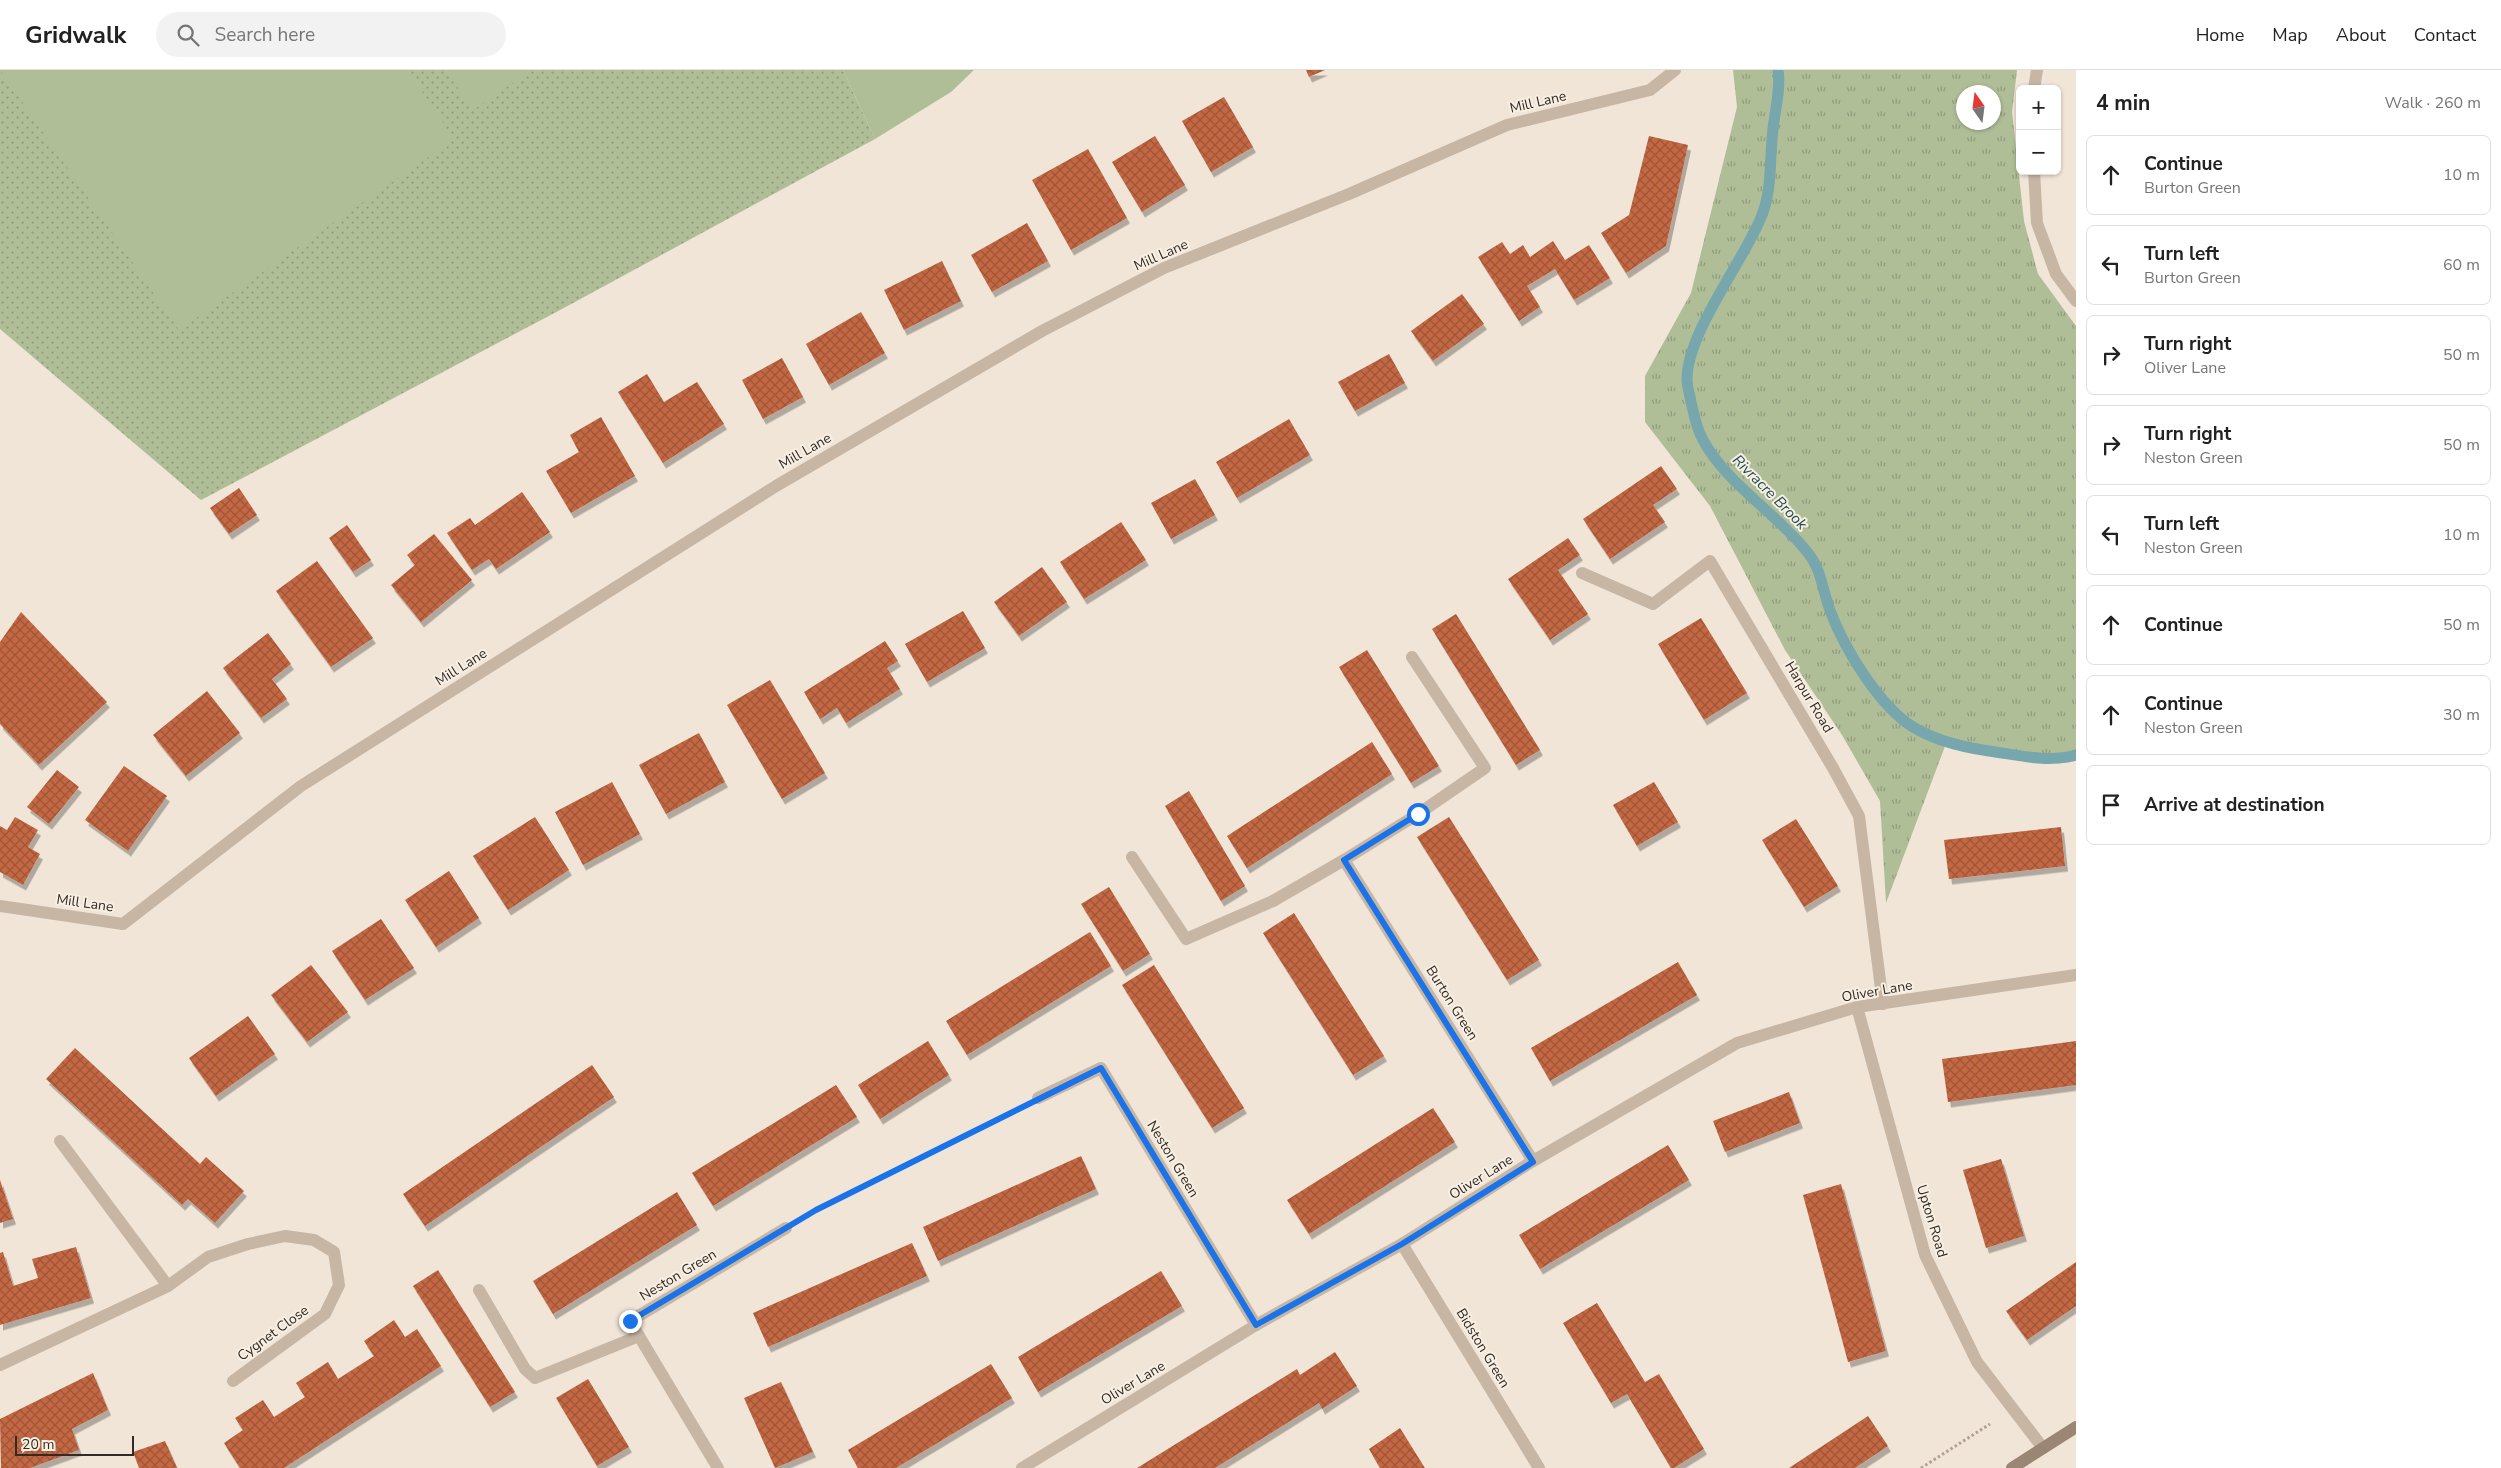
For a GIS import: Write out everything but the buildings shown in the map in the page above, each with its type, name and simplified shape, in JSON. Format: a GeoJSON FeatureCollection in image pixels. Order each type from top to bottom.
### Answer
{"type":"FeatureCollection","features":[{"type":"Feature","properties":{"kind":"main road"},"geometry":{"type":"LineString","coordinates":[[2012,1468],[2076,1427]]}},
{"type":"Feature","properties":{"kind":"street","name":"Mill Lane"},"geometry":{"type":"LineString","coordinates":[[0,906],[123,924],[301,786],[776,486],[1042,331],[1164,268],[1348,194],[1507,125],[1650,90],[1675,70]]}},
{"type":"Feature","properties":{"kind":"street"},"geometry":{"type":"LineString","coordinates":[[2035,85],[2037,70]]}},
{"type":"Feature","properties":{"kind":"street"},"geometry":{"type":"LineString","coordinates":[[2034,175],[2037,223],[2056,274],[2076,301]]}},
{"type":"Feature","properties":{"kind":"street","name":"Harpur Road"},"geometry":{"type":"LineString","coordinates":[[1582,573],[1654,604],[1710,561],[1828,759],[1859,816],[1883,1004]]}},
{"type":"Feature","properties":{"kind":"street"},"geometry":{"type":"LineString","coordinates":[[1132,857],[1186,938],[1273,901],[1418,814],[1485,768],[1412,657]]}},
{"type":"Feature","properties":{"kind":"street","name":"Burton Green"},"geometry":{"type":"LineString","coordinates":[[1344,860],[1533,1162]]}},
{"type":"Feature","properties":{"kind":"street","name":"Oliver Lane"},"geometry":{"type":"LineString","coordinates":[[1022,1468],[1256,1325],[1402,1244],[1533,1162],[1737,1043],[1857,1007],[2076,975]]}},
{"type":"Feature","properties":{"kind":"street","name":"Upton Road"},"geometry":{"type":"LineString","coordinates":[[1857,1007],[1924,1255],[1977,1362],[2043,1448]]}},
{"type":"Feature","properties":{"kind":"street","name":"Neston Green"},"geometry":{"type":"LineString","coordinates":[[1038,1098],[1101,1068],[1256,1325]]}},
{"type":"Feature","properties":{"kind":"street"},"geometry":{"type":"LineString","coordinates":[[60,1141],[168,1286]]}},
{"type":"Feature","properties":{"kind":"street","name":"Neston Green"},"geometry":{"type":"LineString","coordinates":[[718,1468],[630,1321],[786,1228]]}},
{"type":"Feature","properties":{"kind":"street","name":"Cygnet Close"},"geometry":{"type":"LineString","coordinates":[[0,1365],[168,1286],[208,1258],[248,1244],[285,1236],[314,1240],[334,1252],[339,1284],[325,1314],[233,1381]]}},
{"type":"Feature","properties":{"kind":"street","name":"Bidston Green"},"geometry":{"type":"LineString","coordinates":[[1402,1244],[1539,1468]]}},
{"type":"Feature","properties":{"kind":"street"},"geometry":{"type":"LineString","coordinates":[[479,1290],[525,1369],[535,1378],[639,1336]]}},
{"type":"Feature","properties":{"kind":"path"},"geometry":{"type":"LineString","coordinates":[[786,1228],[816,1210],[1038,1098]]}},
{"type":"Feature","properties":{"kind":"path"},"geometry":{"type":"LineString","coordinates":[[1921,1468],[2013,1409]]}},
{"type":"Feature","properties":{"kind":"green space"},"geometry":{"type":"Polygon","coordinates":[[[0,70],[843,70],[875,139],[562,309],[201,500],[0,329],[0,70]]]}},
{"type":"Feature","properties":{"kind":"green space"},"geometry":{"type":"Polygon","coordinates":[[[0,70],[407,70],[454,139],[179,330],[0,70]]]}},
{"type":"Feature","properties":{"kind":"green space"},"geometry":{"type":"Polygon","coordinates":[[[446,70],[532,70],[473,110],[446,70]]]}},
{"type":"Feature","properties":{"kind":"green space"},"geometry":{"type":"Polygon","coordinates":[[[843,70],[974,70],[951,92],[875,139],[843,70]]]}},
{"type":"Feature","properties":{"kind":"green space"},"geometry":{"type":"Polygon","coordinates":[[[1733,70],[2017,70],[2012,112],[2016,148],[2016,175],[2019,175],[2024,221],[2038,274],[2076,326],[2076,755],[2047,760],[1947,741],[1886,903],[1880,801],[1842,735],[1785,650],[1710,506],[1645,422],[1645,376],[1691,293],[1737,107],[1733,70]]]}},
{"type":"Feature","properties":{"kind":"waterway","name":"Rivracre Brook"},"geometry":{"type":"LineString","coordinates":[[1778,70],[1778,92],[1769,187],[1764,209],[1751,238],[1705,321],[1689,361],[1687,385],[1700,434],[1723,469],[1795,538],[1813,560],[1828,606],[1844,642],[1873,688],[1895,713],[1916,729],[1946,742],[2022,756],[2054,758],[2076,755]]}},
{"type":"Feature","properties":{"kind":"route"},"geometry":{"type":"LineString","coordinates":[[630,1321],[816,1210],[1101,1068],[1256,1325],[1402,1244],[1533,1162],[1344,860],[1418,814]]}}]}
